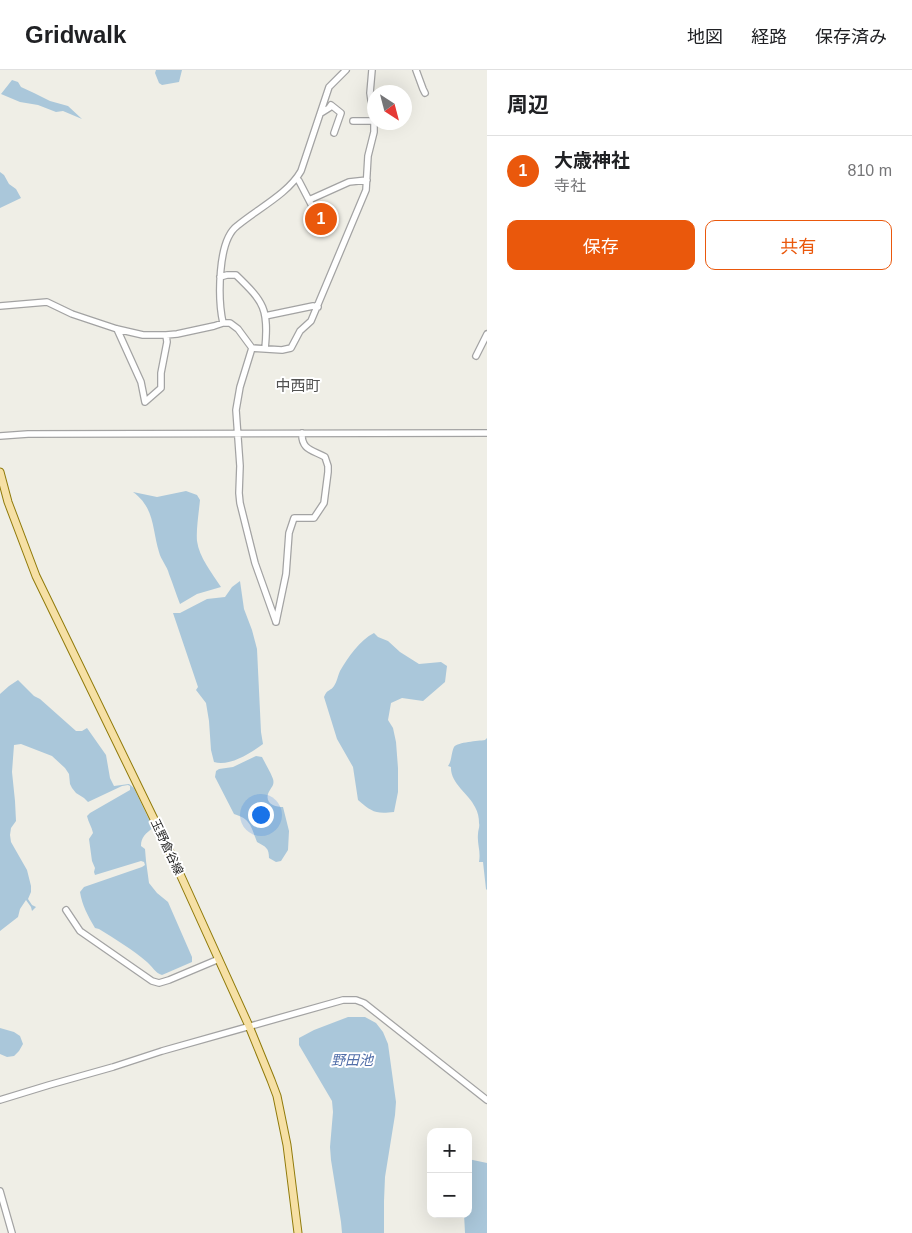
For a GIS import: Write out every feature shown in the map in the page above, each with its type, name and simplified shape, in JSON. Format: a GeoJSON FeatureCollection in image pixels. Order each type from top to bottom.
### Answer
{"type":"FeatureCollection","features":[{"type":"Feature","properties":{"kind":"main road","name":"玉野倉谷線"},"geometry":{"type":"LineString","coordinates":[[0,472],[8,502],[36,576],[162,835],[262,1056],[277,1096],[288,1145],[298,1233]]}},
{"type":"Feature","properties":{"kind":"street"},"geometry":{"type":"LineString","coordinates":[[223,323],[220,277],[228,238],[236,226],[297,178],[329,86],[346,70]]}},
{"type":"Feature","properties":{"kind":"street"},"geometry":{"type":"LineString","coordinates":[[372,70],[372,85]]}},
{"type":"Feature","properties":{"kind":"street"},"geometry":{"type":"LineString","coordinates":[[416,70],[423,90],[426,93]]}},
{"type":"Feature","properties":{"kind":"street"},"geometry":{"type":"LineString","coordinates":[[321,113],[331,105],[341,113],[334,133]]}},
{"type":"Feature","properties":{"kind":"street"},"geometry":{"type":"LineString","coordinates":[[353,121],[367,121]]}},
{"type":"Feature","properties":{"kind":"street"},"geometry":{"type":"LineString","coordinates":[[252,348],[282,350],[291,348],[300,331],[311,321],[366,190],[368,156],[374,130]]}},
{"type":"Feature","properties":{"kind":"street"},"geometry":{"type":"LineString","coordinates":[[297,178],[313,208]]}},
{"type":"Feature","properties":{"kind":"street"},"geometry":{"type":"LineString","coordinates":[[309,200],[349,182],[367,180]]}},
{"type":"Feature","properties":{"kind":"street"},"geometry":{"type":"LineString","coordinates":[[220,277],[236,275],[262,303],[267,333],[265,348]]}},
{"type":"Feature","properties":{"kind":"street"},"geometry":{"type":"LineString","coordinates":[[0,306],[47,302],[72,314],[117,329],[143,335],[166,336],[230,323],[238,329],[252,348]]}},
{"type":"Feature","properties":{"kind":"street"},"geometry":{"type":"LineString","coordinates":[[265,316],[313,306],[318,307]]}},
{"type":"Feature","properties":{"kind":"street"},"geometry":{"type":"LineString","coordinates":[[117,329],[141,382],[145,402],[162,388],[161,373],[166,336]]}},
{"type":"Feature","properties":{"kind":"street"},"geometry":{"type":"LineString","coordinates":[[476,356],[487,334]]}},
{"type":"Feature","properties":{"kind":"street"},"geometry":{"type":"LineString","coordinates":[[252,348],[240,387],[236,410],[240,466],[239,493],[255,563],[276,622],[286,574],[289,533],[294,518],[314,518],[324,503],[328,466],[325,457],[306,447],[302,440],[302,433]]}},
{"type":"Feature","properties":{"kind":"street"},"geometry":{"type":"LineString","coordinates":[[0,436],[28,434],[487,432]]}},
{"type":"Feature","properties":{"kind":"street"},"geometry":{"type":"LineString","coordinates":[[66,910],[80,931],[152,981],[159,983],[169,980],[219,959]]}},
{"type":"Feature","properties":{"kind":"street"},"geometry":{"type":"LineString","coordinates":[[0,1100],[162,1051],[343,1000],[356,1000],[377,1012],[487,1100]]}},
{"type":"Feature","properties":{"kind":"street"},"geometry":{"type":"LineString","coordinates":[[0,1191],[12,1233]]}},
{"type":"Feature","properties":{"kind":"water"},"geometry":{"type":"Polygon","coordinates":[[[156,70],[182,70],[179,82],[162,85],[159,83],[155,73],[156,70]]]}},
{"type":"Feature","properties":{"kind":"water"},"geometry":{"type":"Polygon","coordinates":[[[12,80],[18,82],[21,87],[50,101],[68,106],[82,119],[63,111],[56,112],[38,105],[20,102],[1,94],[12,80]]]}},
{"type":"Feature","properties":{"kind":"water"},"geometry":{"type":"Polygon","coordinates":[[[0,172],[9,184],[16,189],[21,198],[0,208],[0,172]]]}},
{"type":"Feature","properties":{"kind":"water"},"geometry":{"type":"Polygon","coordinates":[[[186,491],[197,495],[200,500],[197,532],[198,547],[206,565],[221,587],[197,594],[180,604],[160,555],[152,519],[145,505],[133,492],[157,497],[186,491]]]}},
{"type":"Feature","properties":{"kind":"water"},"geometry":{"type":"Polygon","coordinates":[[[240,581],[244,609],[257,649],[263,744],[240,758],[220,763],[214,762],[206,703],[196,690],[198,687],[173,613],[180,613],[207,599],[225,597],[232,587],[240,581]]]}},
{"type":"Feature","properties":{"kind":"water"},"geometry":{"type":"Polygon","coordinates":[[[374,633],[419,664],[441,662],[447,666],[445,682],[423,701],[402,698],[391,703],[388,720],[393,728],[396,742],[398,792],[394,812],[382,813],[374,811],[358,800],[353,767],[337,739],[324,697],[333,688],[340,671],[359,644],[374,633]]]}},
{"type":"Feature","properties":{"kind":"water"},"geometry":{"type":"Polygon","coordinates":[[[18,680],[76,731],[82,731],[87,728],[106,755],[110,778],[114,786],[129,784],[134,788],[153,828],[144,836],[141,843],[141,846],[145,849],[149,883],[168,902],[192,957],[192,962],[162,975],[160,974],[129,948],[95,928],[84,906],[80,892],[84,887],[145,865],[141,861],[95,875],[94,872],[95,868],[92,861],[89,839],[93,833],[87,816],[130,790],[130,786],[122,786],[88,802],[72,788],[69,774],[52,756],[21,744],[14,745],[12,772],[16,821],[11,828],[10,835],[11,842],[27,870],[31,886],[28,899],[36,907],[32,911],[26,900],[20,909],[18,917],[0,931],[0,694],[18,680]]]}},
{"type":"Feature","properties":{"kind":"water"},"geometry":{"type":"Polygon","coordinates":[[[487,738],[487,890],[483,862],[479,862],[478,813],[472,802],[453,778],[451,767],[448,766],[456,745],[485,740],[487,738]]]}},
{"type":"Feature","properties":{"kind":"water"},"geometry":{"type":"Polygon","coordinates":[[[256,756],[262,757],[273,779],[273,785],[267,797],[268,800],[274,806],[283,807],[289,831],[288,850],[281,861],[276,862],[269,858],[268,850],[257,842],[252,828],[247,821],[234,814],[215,777],[216,771],[219,769],[233,767],[256,756]]]}},
{"type":"Feature","properties":{"kind":"water","name":"野田池"},"geometry":{"type":"Polygon","coordinates":[[[348,1017],[365,1017],[376,1023],[383,1032],[388,1044],[396,1102],[385,1177],[384,1233],[342,1233],[330,1147],[332,1101],[299,1045],[299,1038],[348,1017]]]}},
{"type":"Feature","properties":{"kind":"water"},"geometry":{"type":"Polygon","coordinates":[[[0,1028],[20,1036],[23,1044],[14,1056],[7,1057],[0,1054],[0,1028]]]}},
{"type":"Feature","properties":{"kind":"water"},"geometry":{"type":"Polygon","coordinates":[[[472,1160],[487,1163],[487,1233],[465,1233],[464,1218],[472,1218],[472,1160]]]}},
{"type":"Feature","properties":{"kind":"place","name":"大歳神社"},"geometry":{"type":"Point","coordinates":[321,219]}},
{"type":"Feature","properties":{"kind":"district","name":"中西町"},"geometry":{"type":"Point","coordinates":[298,386]}}]}
